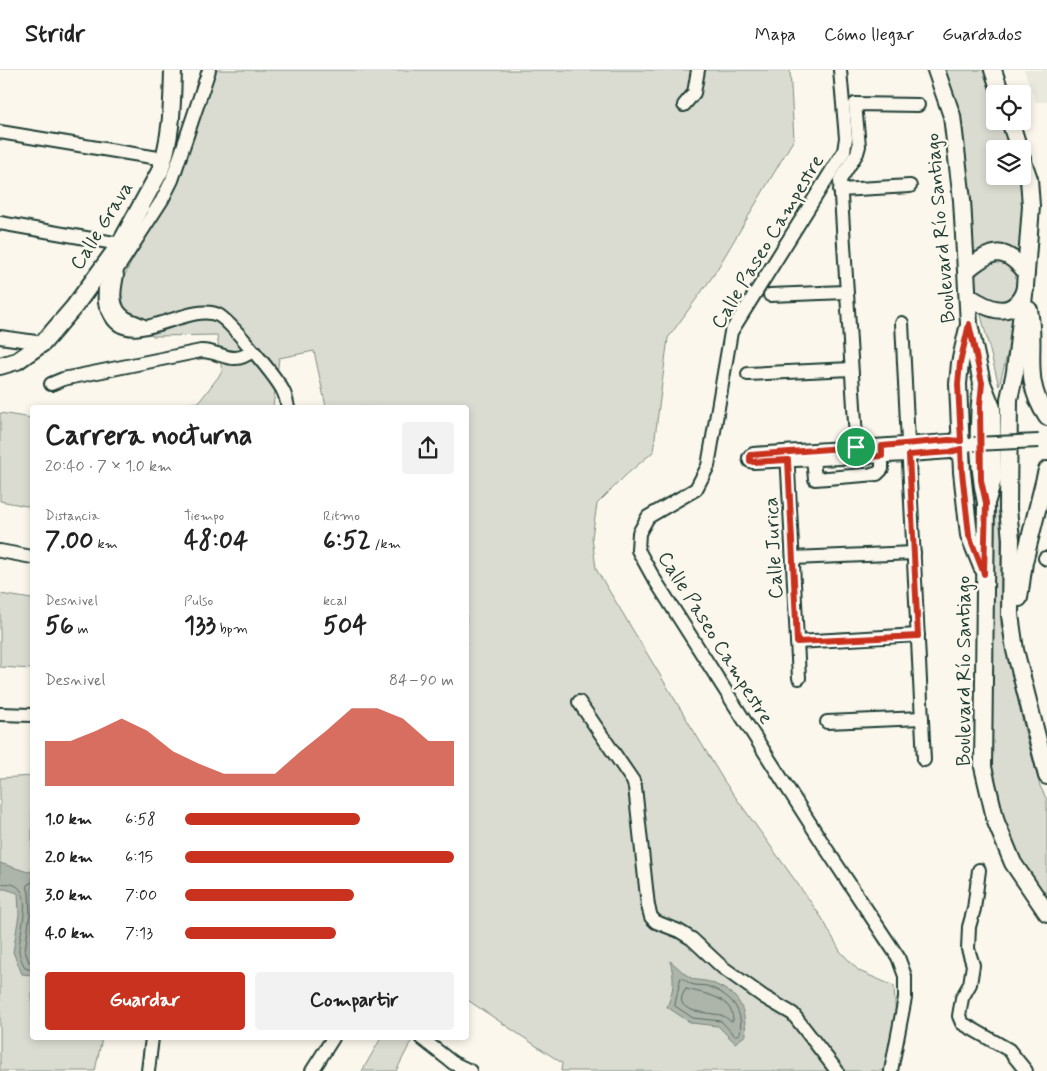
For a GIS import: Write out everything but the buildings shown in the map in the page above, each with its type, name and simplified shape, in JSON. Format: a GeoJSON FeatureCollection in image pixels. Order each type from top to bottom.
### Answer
{"type":"FeatureCollection","features":[{"type":"Feature","properties":{"kind":"main road","name":"Calle Grava"},"geometry":{"type":"LineString","coordinates":[[0,366],[17,361],[43,343],[74,307],[120,244],[160,171],[164,159],[171,128],[173,70]]}},
{"type":"Feature","properties":{"kind":"main road","name":"Boulevard Río Santiago"},"geometry":{"type":"LineString","coordinates":[[936,70],[952,116],[958,158],[967,270],[969,324],[982,383],[992,408],[993,479],[986,503],[984,574],[983,767],[996,822],[1013,863],[1047,913]]}},
{"type":"Feature","properties":{"kind":"main road"},"geometry":{"type":"LineString","coordinates":[[992,70],[998,85]]}},
{"type":"Feature","properties":{"kind":"main road"},"geometry":{"type":"LineString","coordinates":[[1029,185],[1031,206],[1026,279],[1015,372],[1020,398],[1019,509],[1012,539],[1010,615],[1015,650],[1047,776]]}},
{"type":"Feature","properties":{"kind":"main road"},"geometry":{"type":"LineString","coordinates":[[967,270],[980,258],[989,254],[998,253],[1016,260],[1026,279],[1032,322],[1032,385],[1037,400],[1047,417]]}},
{"type":"Feature","properties":{"kind":"main road"},"geometry":{"type":"LineString","coordinates":[[968,296],[992,310],[1001,310],[1017,302],[1026,279]]}},
{"type":"Feature","properties":{"kind":"main road"},"geometry":{"type":"LineString","coordinates":[[969,324],[960,363],[958,384],[966,445],[962,481],[969,535],[984,574]]}},
{"type":"Feature","properties":{"kind":"main road"},"geometry":{"type":"LineString","coordinates":[[1015,650],[1019,591],[1024,562],[1047,470]]}},
{"type":"Feature","properties":{"kind":"street"},"geometry":{"type":"LineString","coordinates":[[196,110],[194,91],[200,70]]}},
{"type":"Feature","properties":{"kind":"street"},"geometry":{"type":"LineString","coordinates":[[209,70],[172,180],[162,200],[105,288],[104,303],[114,321],[124,328],[146,328],[192,314],[218,315],[230,325],[270,370],[284,392],[287,405]]}},
{"type":"Feature","properties":{"kind":"street"},"geometry":{"type":"LineString","coordinates":[[684,104],[694,93],[698,70]]}},
{"type":"Feature","properties":{"kind":"street","name":"Calle Paseo Campestre"},"geometry":{"type":"LineString","coordinates":[[840,70],[846,138],[844,151],[731,332],[708,466],[696,489],[648,517],[639,533],[638,550],[653,577],[898,958],[905,976],[905,998],[892,1071]]}},
{"type":"Feature","properties":{"kind":"street"},"geometry":{"type":"LineString","coordinates":[[857,452],[840,180],[857,153],[859,146],[855,104],[918,106]]}},
{"type":"Feature","properties":{"kind":"street"},"geometry":{"type":"LineString","coordinates":[[0,132],[164,159]]}},
{"type":"Feature","properties":{"kind":"street"},"geometry":{"type":"LineString","coordinates":[[840,190],[910,186]]}},
{"type":"Feature","properties":{"kind":"street"},"geometry":{"type":"LineString","coordinates":[[0,223],[120,244]]}},
{"type":"Feature","properties":{"kind":"street"},"geometry":{"type":"LineString","coordinates":[[770,295],[846,292]]}},
{"type":"Feature","properties":{"kind":"street"},"geometry":{"type":"LineString","coordinates":[[902,323],[924,760]]}},
{"type":"Feature","properties":{"kind":"street"},"geometry":{"type":"LineString","coordinates":[[0,336],[43,343]]}},
{"type":"Feature","properties":{"kind":"street"},"geometry":{"type":"LineString","coordinates":[[51,384],[63,379],[201,350],[236,359],[245,357],[252,351]]}},
{"type":"Feature","properties":{"kind":"street"},"geometry":{"type":"LineString","coordinates":[[748,374],[851,369]]}},
{"type":"Feature","properties":{"kind":"street"},"geometry":{"type":"LineString","coordinates":[[788,456],[908,450],[949,440],[966,445],[1043,441]]}},
{"type":"Feature","properties":{"kind":"street"},"geometry":{"type":"LineString","coordinates":[[813,459],[815,479],[877,474],[882,469],[882,451]]}},
{"type":"Feature","properties":{"kind":"street"},"geometry":{"type":"LineString","coordinates":[[788,456],[813,459],[857,452]]}},
{"type":"Feature","properties":{"kind":"street","name":"Calle Jurica"},"geometry":{"type":"LineString","coordinates":[[788,456],[799,678]]}},
{"type":"Feature","properties":{"kind":"street"},"geometry":{"type":"LineString","coordinates":[[0,551],[30,557]]}},
{"type":"Feature","properties":{"kind":"street"},"geometry":{"type":"LineString","coordinates":[[794,558],[914,553]]}},
{"type":"Feature","properties":{"kind":"street"},"geometry":{"type":"LineString","coordinates":[[797,642],[918,636]]}},
{"type":"Feature","properties":{"kind":"street"},"geometry":{"type":"LineString","coordinates":[[579,702],[635,787],[648,906],[651,917],[656,922],[692,938],[722,967],[764,997],[793,1014],[837,1071]]}},
{"type":"Feature","properties":{"kind":"street"},"geometry":{"type":"LineString","coordinates":[[0,714],[30,715]]}},
{"type":"Feature","properties":{"kind":"street"},"geometry":{"type":"LineString","coordinates":[[827,722],[922,718]]}},
{"type":"Feature","properties":{"kind":"street"},"geometry":{"type":"LineString","coordinates":[[979,870],[974,909],[969,927],[968,949],[973,965],[970,984],[962,998],[959,1016],[962,1023],[975,1032],[996,1041],[1009,1050],[1026,1071]]}},
{"type":"Feature","properties":{"kind":"street"},"geometry":{"type":"LineString","coordinates":[[148,1071],[152,1040]]}},
{"type":"Feature","properties":{"kind":"street"},"geometry":{"type":"LineString","coordinates":[[312,1071],[332,1040]]}},
{"type":"Feature","properties":{"kind":"street"},"geometry":{"type":"LineString","coordinates":[[423,1040],[451,1067],[470,1071]]}},
{"type":"Feature","properties":{"kind":"shaded area"},"geometry":{"type":"Polygon","coordinates":[[[215,70],[790,70],[794,139],[713,276],[668,338],[653,452],[626,475],[597,504],[592,537],[596,569],[724,781],[822,918],[840,951],[859,971],[894,986],[896,1022],[887,1071],[561,1071],[562,1063],[469,1001],[469,405],[326,405],[314,351],[279,358],[273,405],[176,405],[199,402],[222,372],[217,335],[153,336],[124,308],[120,285],[194,138],[215,70]]]}},
{"type":"Feature","properties":{"kind":"shaded area"},"geometry":{"type":"Polygon","coordinates":[[[942,70],[985,70],[991,85],[986,85],[986,130],[1006,130],[1009,140],[986,140],[986,185],[1020,185],[1024,199],[1020,257],[971,257],[942,70]]]}},
{"type":"Feature","properties":{"kind":"shaded area"},"geometry":{"type":"Polygon","coordinates":[[[1024,70],[1047,70],[1047,102],[1036,102],[1024,70]]]}},
{"type":"Feature","properties":{"kind":"shaded area"},"geometry":{"type":"Polygon","coordinates":[[[992,260],[1000,260],[1011,266],[1017,281],[1011,296],[1000,302],[992,302],[981,296],[975,285],[975,277],[981,266],[992,260]]]}},
{"type":"Feature","properties":{"kind":"shaded area"},"geometry":{"type":"Polygon","coordinates":[[[980,311],[1015,312],[1014,329],[999,386],[980,311]]]}},
{"type":"Feature","properties":{"kind":"shaded area"},"geometry":{"type":"Polygon","coordinates":[[[0,413],[30,418],[30,507],[0,501],[0,413]]]}},
{"type":"Feature","properties":{"kind":"shaded area"},"geometry":{"type":"Polygon","coordinates":[[[996,493],[1001,494],[1001,625],[1025,732],[1040,786],[1047,800],[1047,902],[1013,852],[999,810],[990,766],[991,549],[996,493]]]}},
{"type":"Feature","properties":{"kind":"shaded area"},"geometry":{"type":"Polygon","coordinates":[[[0,594],[30,599],[30,669],[0,667],[0,594]]]}},
{"type":"Feature","properties":{"kind":"shaded area"},"geometry":{"type":"Polygon","coordinates":[[[30,776],[30,1040],[102,1040],[95,1071],[0,1071],[0,778],[30,776]]]}},
{"type":"Feature","properties":{"kind":"shaded area"},"geometry":{"type":"Polygon","coordinates":[[[380,1040],[412,1040],[396,1071],[362,1071],[380,1040]]]}},
{"type":"Feature","properties":{"kind":"water"},"geometry":{"type":"Polygon","coordinates":[[[0,863],[30,872],[30,975],[22,974],[13,952],[19,914],[18,893],[0,889],[0,863]]]}},
{"type":"Feature","properties":{"kind":"water"},"geometry":{"type":"Polygon","coordinates":[[[670,961],[691,978],[710,982],[734,996],[742,1008],[746,1035],[735,1043],[718,1026],[691,1023],[667,1007],[673,984],[670,961]]]}},
{"type":"Feature","properties":{"kind":"route"},"geometry":{"type":"LineString","coordinates":[[969,324],[982,383],[980,405],[981,480],[986,503],[984,574],[969,535],[961,449],[950,452],[909,455],[918,636],[797,642],[788,460],[753,462],[749,458],[753,454],[856,447],[857,458],[882,456],[882,446],[949,440],[961,441],[958,384],[960,363],[969,324]]}}]}
